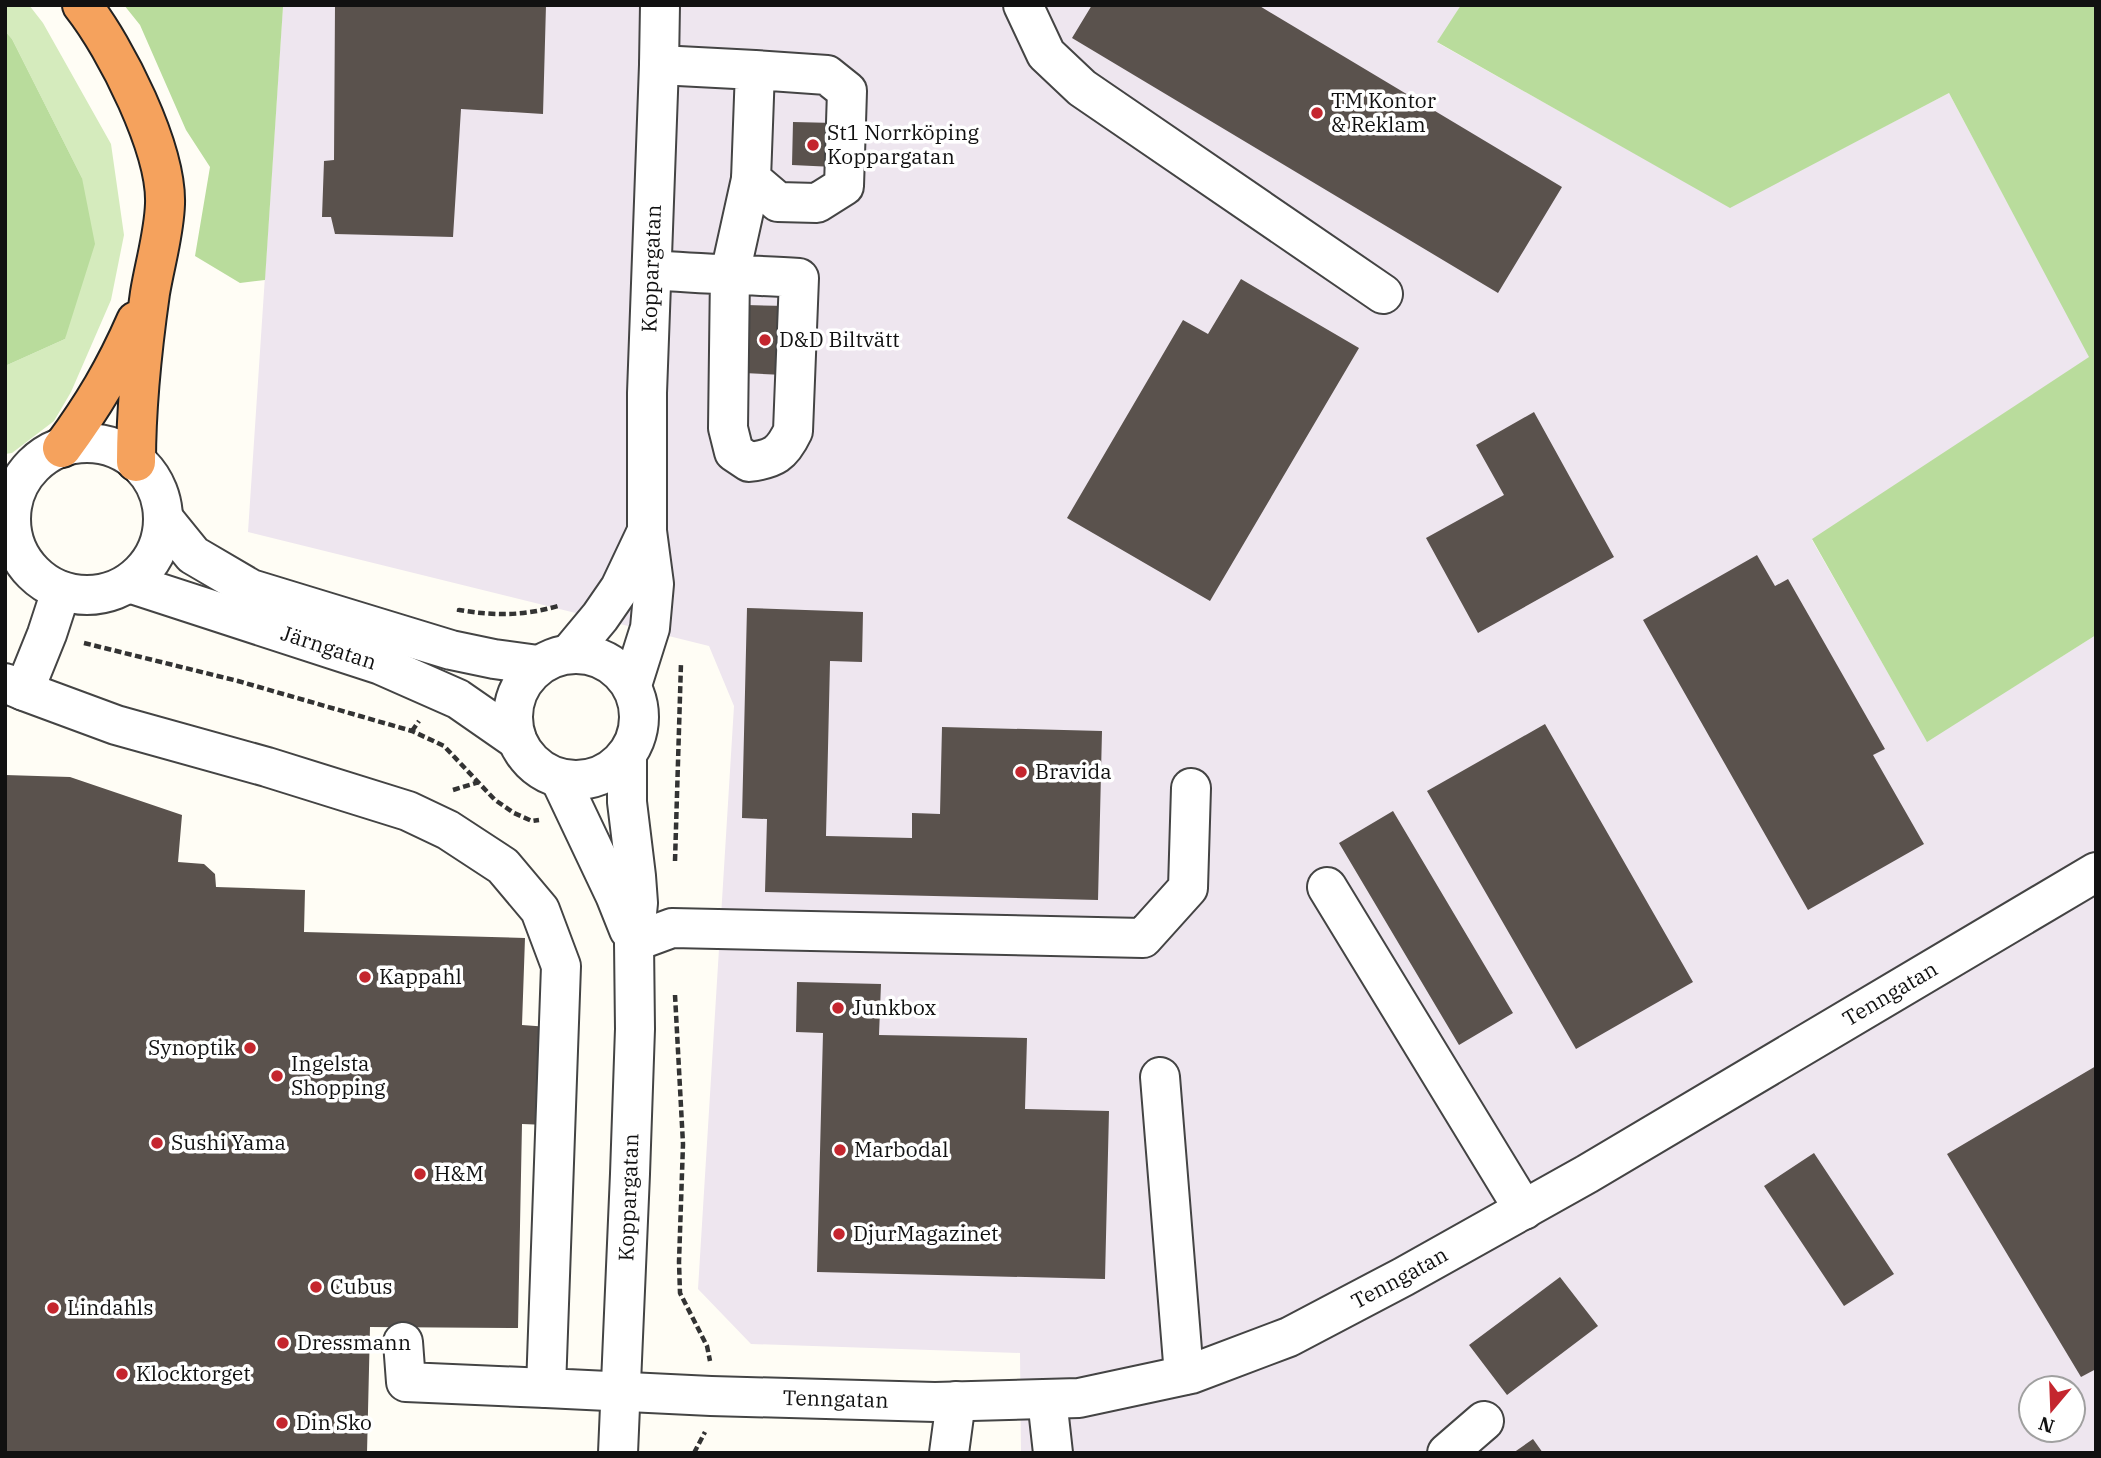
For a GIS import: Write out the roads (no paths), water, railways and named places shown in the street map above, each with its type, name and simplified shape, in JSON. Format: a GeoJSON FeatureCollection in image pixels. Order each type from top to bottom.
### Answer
{"type":"FeatureCollection","features":[{"type":"Feature","properties":{"kind":"highway"},"geometry":{"type":"LineString","coordinates":[[82,5],[123,70],[146,121],[161,170],[165,202],[161,249],[150,291],[136,415],[136,462]]}},
{"type":"Feature","properties":{"kind":"highway"},"geometry":{"type":"LineString","coordinates":[[62,448],[89,412],[108,380],[150,291]]}},
{"type":"Feature","properties":{"kind":"street","name":"Koppargatan"},"geometry":{"type":"LineString","coordinates":[[632,685],[650,628],[654,584],[647,531],[646,393],[660,5]]}},
{"type":"Feature","properties":{"kind":"street"},"geometry":{"type":"LineString","coordinates":[[1023,5],[1045,54],[1082,88],[1383,294]]}},
{"type":"Feature","properties":{"kind":"street"},"geometry":{"type":"LineString","coordinates":[[659,65],[827,75],[847,91],[844,186],[817,203],[778,202],[751,179]]}},
{"type":"Feature","properties":{"kind":"street"},"geometry":{"type":"LineString","coordinates":[[652,270],[730,274],[751,179],[755,69]]}},
{"type":"Feature","properties":{"kind":"street"},"geometry":{"type":"LineString","coordinates":[[77,444],[109,447],[136,462],[147,473],[155,487],[163,518],[160,540],[150,562],[140,574],[129,583],[107,593],[84,595],[61,591],[35,575],[11,547],[12,508],[18,488],[17,474],[50,453],[77,444]]}},
{"type":"Feature","properties":{"kind":"street","name":"Järngatan"},"geometry":{"type":"LineString","coordinates":[[163,518],[193,555],[251,589],[451,650],[494,659],[554,659]]}},
{"type":"Feature","properties":{"kind":"street","name":"Koppargatan"},"geometry":{"type":"LineString","coordinates":[[554,659],[600,617],[620,588],[647,531]]}},
{"type":"Feature","properties":{"kind":"street","name":"Järngatan"},"geometry":{"type":"LineString","coordinates":[[129,583],[381,665],[458,699],[517,740]]}},
{"type":"Feature","properties":{"kind":"street"},"geometry":{"type":"LineString","coordinates":[[61,591],[47,634],[15,687],[116,725],[267,767],[408,811],[448,830],[503,866],[540,909],[561,965],[546,1388]]}},
{"type":"Feature","properties":{"kind":"street"},"geometry":{"type":"LineString","coordinates":[[595,655],[616,667],[632,685],[639,703],[640,722],[636,739],[627,756],[604,775],[575,781],[560,779],[542,771],[527,757],[517,740],[512,720],[515,699],[524,680],[554,659],[595,655]]}},
{"type":"Feature","properties":{"kind":"street","name":"Koppargatan"},"geometry":{"type":"LineString","coordinates":[[618,1453],[635,1029],[634,942],[637,890],[627,802],[627,756]]}},
{"type":"Feature","properties":{"kind":"street","name":"Koppargatan"},"geometry":{"type":"LineString","coordinates":[[560,779],[615,895],[634,942]]}},
{"type":"Feature","properties":{"kind":"street"},"geometry":{"type":"LineString","coordinates":[[634,942],[672,928],[1143,939],[1188,888],[1191,788]]}},
{"type":"Feature","properties":{"kind":"street","name":"Tenngatan"},"geometry":{"type":"LineString","coordinates":[[403,1342],[406,1382],[710,1396],[956,1401],[1079,1398],[1184,1375],[1289,1337],[1403,1278],[1862,1013],[2096,872]]}},
{"type":"Feature","properties":{"kind":"street"},"geometry":{"type":"LineString","coordinates":[[1327,887],[1524,1210]]}},
{"type":"Feature","properties":{"kind":"street"},"geometry":{"type":"LineString","coordinates":[[1160,1077],[1184,1375]]}},
{"type":"Feature","properties":{"kind":"street"},"geometry":{"type":"LineString","coordinates":[[1047,1399],[1053,1453]]}},
{"type":"Feature","properties":{"kind":"street"},"geometry":{"type":"LineString","coordinates":[[948,1453],[956,1401]]}},
{"type":"Feature","properties":{"kind":"street"},"geometry":{"type":"LineString","coordinates":[[1447,1453],[1484,1421]]}},
{"type":"Feature","properties":{"kind":"place","name":"TM Kontor & Reklam"},"geometry":{"type":"Point","coordinates":[1317,113]}},
{"type":"Feature","properties":{"kind":"place","name":"St1 Norrköping Koppargatan"},"geometry":{"type":"Point","coordinates":[813,145]}},
{"type":"Feature","properties":{"kind":"place","name":"D&D Biltvätt"},"geometry":{"type":"Point","coordinates":[765,340]}},
{"type":"Feature","properties":{"kind":"place","name":"Bravida"},"geometry":{"type":"Point","coordinates":[1021,772]}},
{"type":"Feature","properties":{"kind":"place","name":"Kappahl"},"geometry":{"type":"Point","coordinates":[365,977]}},
{"type":"Feature","properties":{"kind":"place","name":"Junkbox"},"geometry":{"type":"Point","coordinates":[838,1008]}},
{"type":"Feature","properties":{"kind":"place","name":"Synoptik"},"geometry":{"type":"Point","coordinates":[250,1048]}},
{"type":"Feature","properties":{"kind":"place","name":"Ingelsta Shopping"},"geometry":{"type":"Point","coordinates":[277,1076]}},
{"type":"Feature","properties":{"kind":"place","name":"Sushi Yama"},"geometry":{"type":"Point","coordinates":[157,1143]}},
{"type":"Feature","properties":{"kind":"place","name":"Marbodal"},"geometry":{"type":"Point","coordinates":[840,1150]}},
{"type":"Feature","properties":{"kind":"place","name":"H&M"},"geometry":{"type":"Point","coordinates":[420,1174]}},
{"type":"Feature","properties":{"kind":"place","name":"DjurMagazinet"},"geometry":{"type":"Point","coordinates":[839,1234]}},
{"type":"Feature","properties":{"kind":"place","name":"Cubus"},"geometry":{"type":"Point","coordinates":[316,1287]}},
{"type":"Feature","properties":{"kind":"place","name":"Lindahls"},"geometry":{"type":"Point","coordinates":[53,1308]}},
{"type":"Feature","properties":{"kind":"place","name":"Dressmann"},"geometry":{"type":"Point","coordinates":[283,1343]}},
{"type":"Feature","properties":{"kind":"place","name":"Klocktorget"},"geometry":{"type":"Point","coordinates":[122,1374]}},
{"type":"Feature","properties":{"kind":"place","name":"Din Sko"},"geometry":{"type":"Point","coordinates":[282,1423]}}]}
